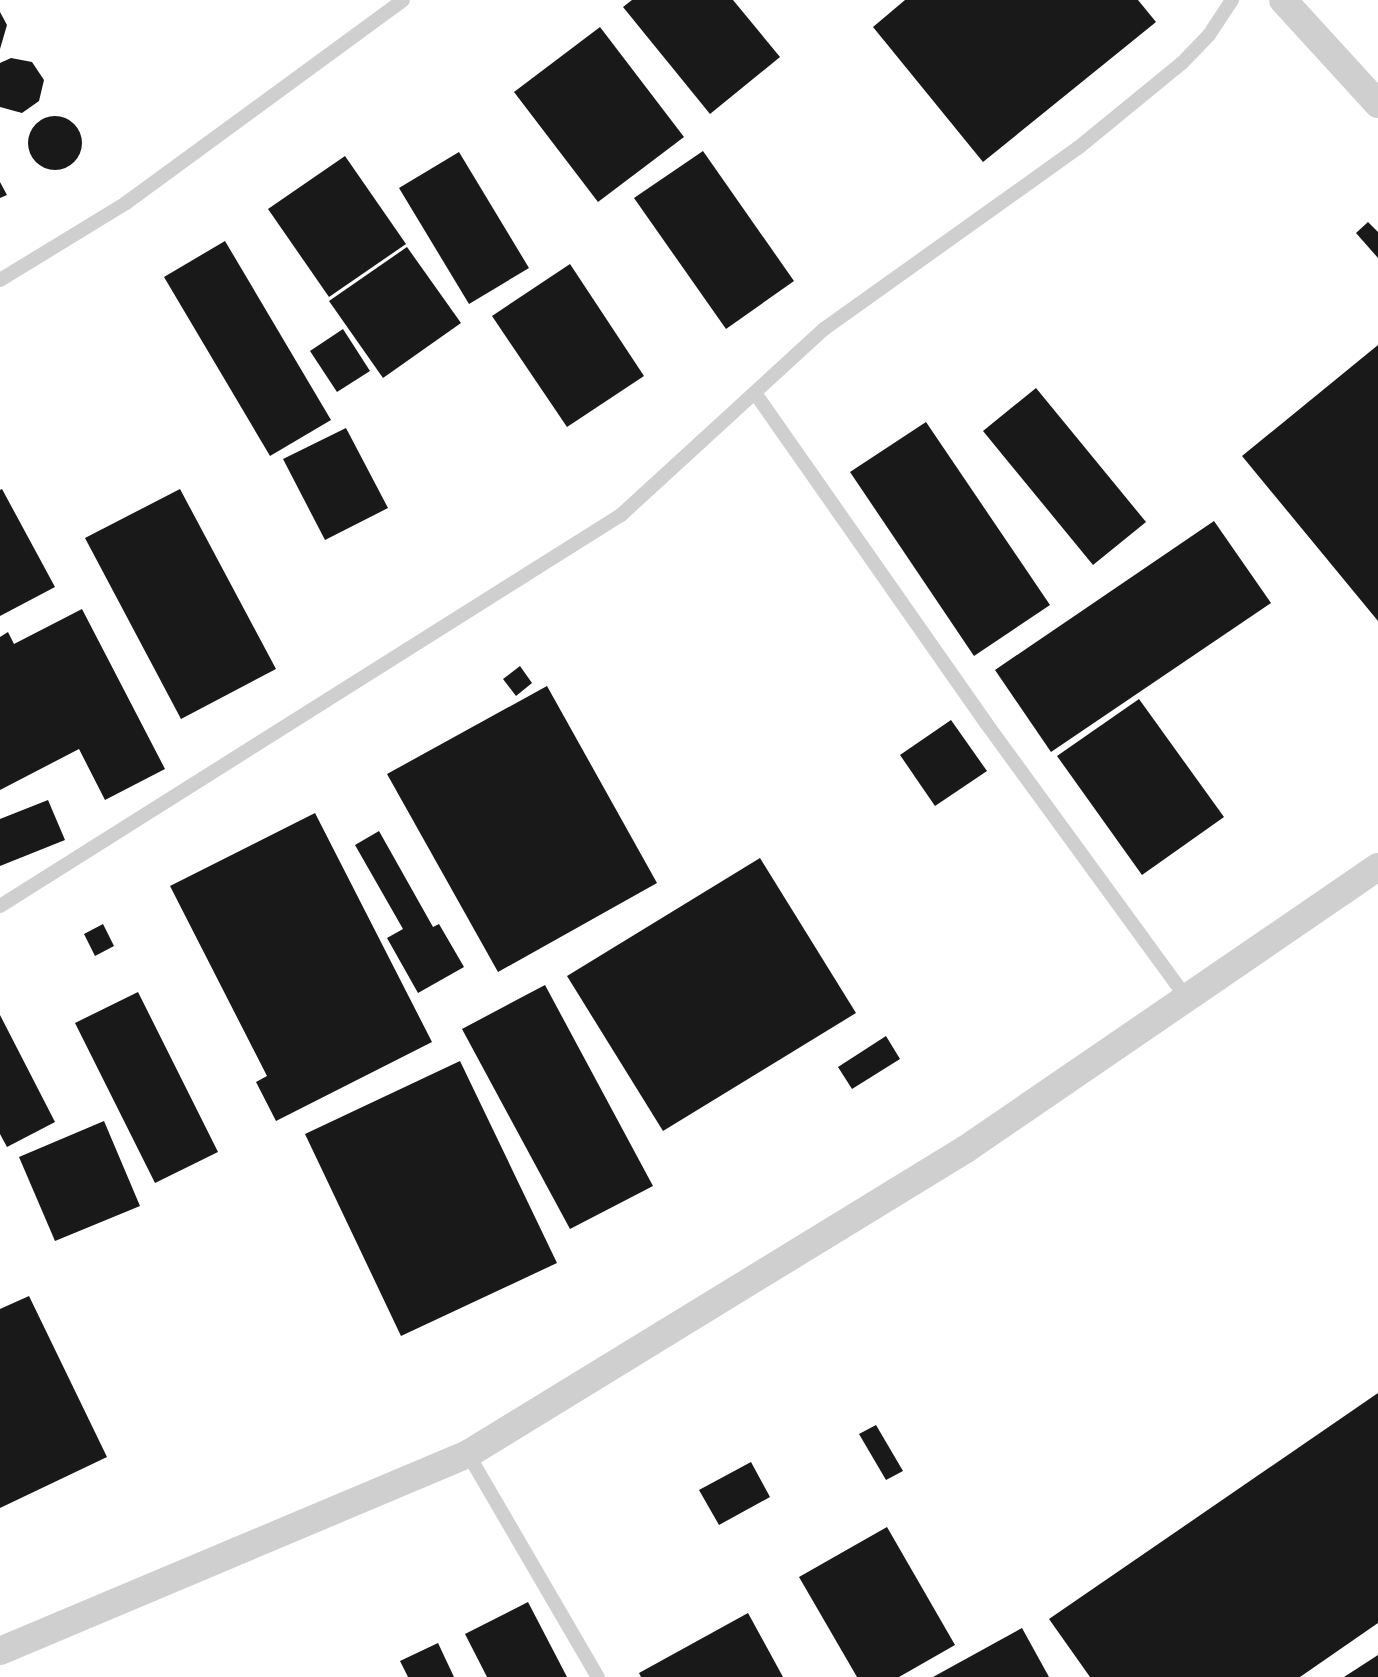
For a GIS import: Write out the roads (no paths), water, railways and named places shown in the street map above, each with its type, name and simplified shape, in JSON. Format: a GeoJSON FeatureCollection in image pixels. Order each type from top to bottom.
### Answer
{"type":"FeatureCollection","features":[{"type":"Feature","properties":{"kind":"street"},"geometry":{"type":"LineString","coordinates":[[1283,0],[1377,101]]}},
{"type":"Feature","properties":{"kind":"street"},"geometry":{"type":"LineString","coordinates":[[0,1651],[468,1454],[966,1149],[1188,1000],[1378,867]]}},
{"type":"Feature","properties":{"kind":"lane"},"geometry":{"type":"LineString","coordinates":[[0,280],[126,202],[403,0]]}},
{"type":"Feature","properties":{"kind":"lane"},"geometry":{"type":"LineString","coordinates":[[0,906],[621,515],[824,330],[1078,148],[1182,63],[1209,35],[1232,0]]}},
{"type":"Feature","properties":{"kind":"lane"},"geometry":{"type":"LineString","coordinates":[[755,393],[986,723],[1188,1000]]}},
{"type":"Feature","properties":{"kind":"lane"},"geometry":{"type":"LineString","coordinates":[[468,1454],[598,1677]]}}]}
